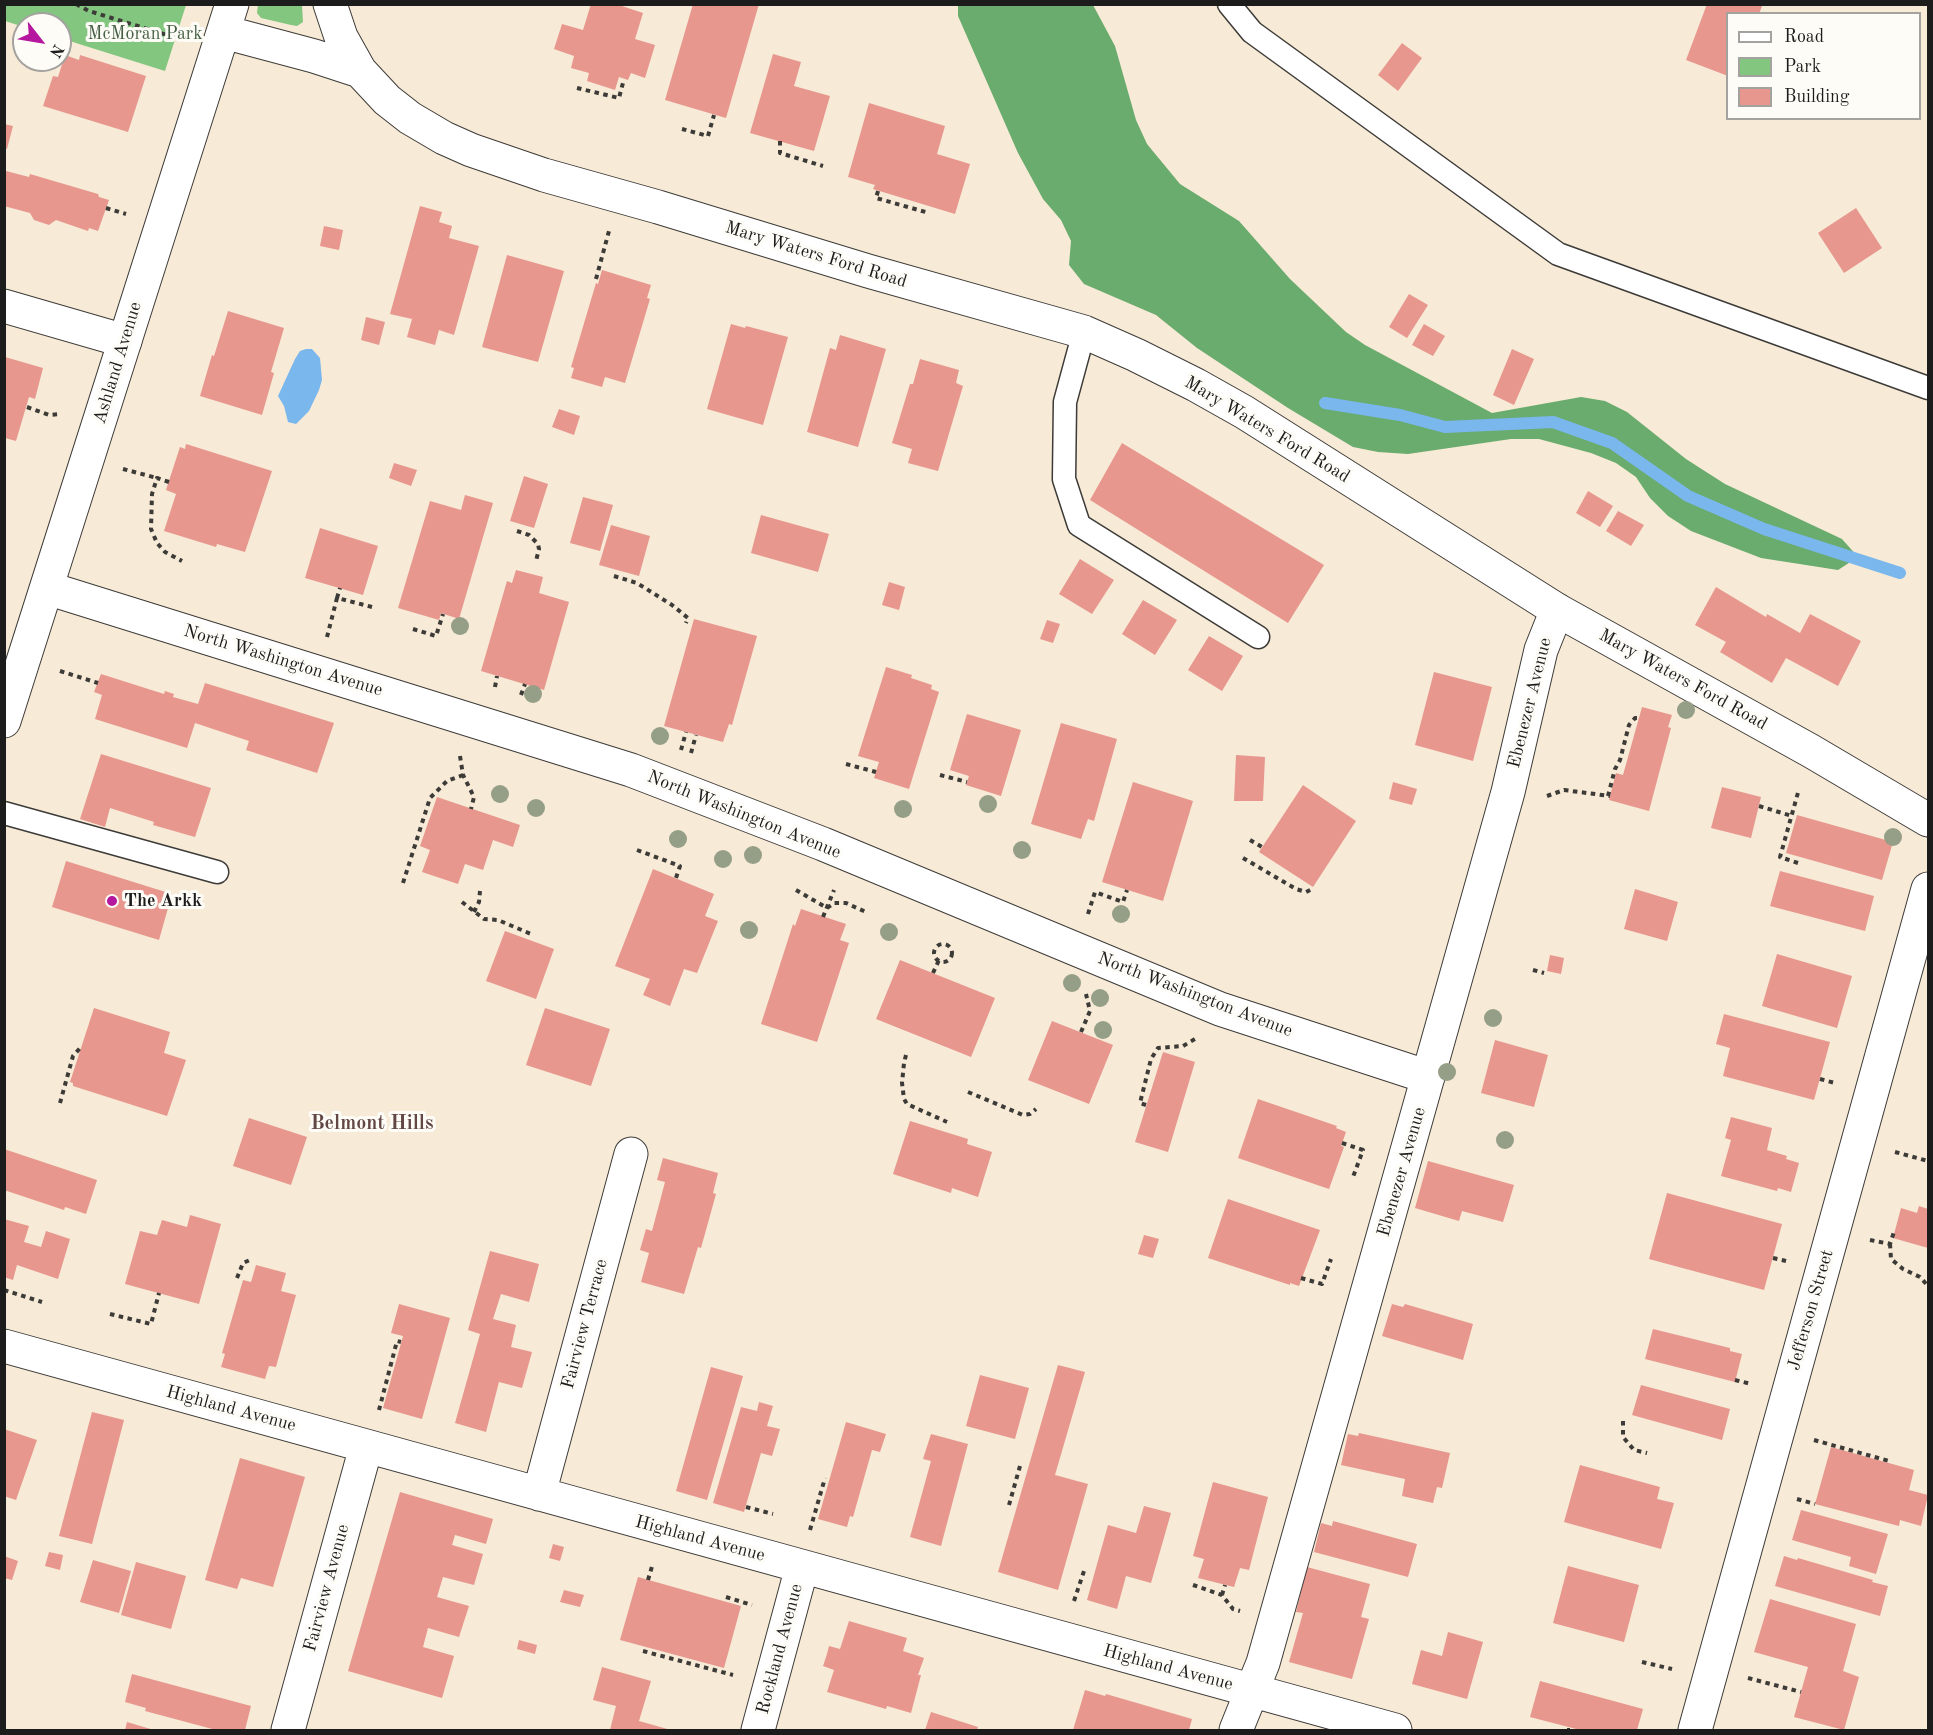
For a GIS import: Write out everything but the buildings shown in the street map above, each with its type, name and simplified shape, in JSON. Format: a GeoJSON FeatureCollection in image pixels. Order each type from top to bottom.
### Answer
{"type":"FeatureCollection","features":[{"type":"Feature","properties":{"kind":"street","name":"Mary Waters Ford Road"},"geometry":{"type":"LineString","coordinates":[[330,4],[341,37],[360,71],[387,100],[410,118],[444,138],[471,150],[544,175],[1084,332],[1196,385],[1244,412],[1557,610],[1811,751],[1929,820]]}},
{"type":"Feature","properties":{"kind":"street","name":"Mary Waters Ford Road"},"geometry":{"type":"LineString","coordinates":[[228,18],[314,56],[360,71]]}},
{"type":"Feature","properties":{"kind":"street","name":"Ashland Avenue"},"geometry":{"type":"LineString","coordinates":[[4,721],[228,18]]}},
{"type":"Feature","properties":{"kind":"street"},"geometry":{"type":"LineString","coordinates":[[4,306],[125,341]]}},
{"type":"Feature","properties":{"kind":"street","name":"North Washington Avenue"},"geometry":{"type":"LineString","coordinates":[[47,588],[642,774],[823,844],[1206,1003],[1428,1077]]}},
{"type":"Feature","properties":{"kind":"street","name":"Ebenezer Avenue"},"geometry":{"type":"LineString","coordinates":[[1236,1731],[1266,1653],[1508,792],[1541,650],[1557,610]]}},
{"type":"Feature","properties":{"kind":"street","name":"Jefferson Street"},"geometry":{"type":"LineString","coordinates":[[1695,1731],[1929,890]]}},
{"type":"Feature","properties":{"kind":"street","name":"Fairview Terrace"},"geometry":{"type":"LineString","coordinates":[[539,1494],[631,1154]]}},
{"type":"Feature","properties":{"kind":"street","name":"Highland Avenue"},"geometry":{"type":"LineString","coordinates":[[4,1346],[371,1433],[539,1494],[805,1553],[1253,1691],[1395,1731]]}},
{"type":"Feature","properties":{"kind":"street","name":"Fairview Avenue"},"geometry":{"type":"LineString","coordinates":[[288,1731],[371,1433]]}},
{"type":"Feature","properties":{"kind":"street","name":"Rockland Avenue"},"geometry":{"type":"LineString","coordinates":[[758,1731],[805,1553]]}},
{"type":"Feature","properties":{"kind":"lane"},"geometry":{"type":"LineString","coordinates":[[1229,4],[1252,33],[1558,254],[1929,388]]}},
{"type":"Feature","properties":{"kind":"lane"},"geometry":{"type":"LineString","coordinates":[[1084,332],[1065,402],[1064,479],[1080,525],[1258,637]]}},
{"type":"Feature","properties":{"kind":"lane"},"geometry":{"type":"LineString","coordinates":[[4,813],[217,872]]}},
{"type":"Feature","properties":{"kind":"path"},"geometry":{"type":"LineString","coordinates":[[76,4],[89,11],[178,38]]}},
{"type":"Feature","properties":{"kind":"path"},"geometry":{"type":"LineString","coordinates":[[577,88],[619,98],[624,78]]}},
{"type":"Feature","properties":{"kind":"path"},"geometry":{"type":"LineString","coordinates":[[682,129],[708,136],[714,115]]}},
{"type":"Feature","properties":{"kind":"path"},"geometry":{"type":"LineString","coordinates":[[780,141],[780,153],[823,166]]}},
{"type":"Feature","properties":{"kind":"path"},"geometry":{"type":"LineString","coordinates":[[878,191],[876,198],[928,213]]}},
{"type":"Feature","properties":{"kind":"path"},"geometry":{"type":"LineString","coordinates":[[106,207],[121,212]]}},
{"type":"Feature","properties":{"kind":"path"},"geometry":{"type":"LineString","coordinates":[[596,279],[608,236]]}},
{"type":"Feature","properties":{"kind":"path"},"geometry":{"type":"LineString","coordinates":[[27,407],[49,415],[59,414]]}},
{"type":"Feature","properties":{"kind":"path"},"geometry":{"type":"LineString","coordinates":[[115,467],[169,482]]}},
{"type":"Feature","properties":{"kind":"path"},"geometry":{"type":"LineString","coordinates":[[157,478],[152,494],[151,529],[157,543],[165,552],[182,561]]}},
{"type":"Feature","properties":{"kind":"path"},"geometry":{"type":"LineString","coordinates":[[518,531],[529,535],[538,544],[536,561]]}},
{"type":"Feature","properties":{"kind":"path"},"geometry":{"type":"LineString","coordinates":[[614,576],[637,583],[672,605],[688,618],[686,623]]}},
{"type":"Feature","properties":{"kind":"path"},"geometry":{"type":"LineString","coordinates":[[317,672],[340,588]]}},
{"type":"Feature","properties":{"kind":"path"},"geometry":{"type":"LineString","coordinates":[[337,598],[372,608]]}},
{"type":"Feature","properties":{"kind":"path"},"geometry":{"type":"LineString","coordinates":[[413,629],[436,636],[443,614]]}},
{"type":"Feature","properties":{"kind":"path"},"geometry":{"type":"LineString","coordinates":[[58,670],[98,683]]}},
{"type":"Feature","properties":{"kind":"path"},"geometry":{"type":"LineString","coordinates":[[452,714],[463,775],[474,797],[471,809]]}},
{"type":"Feature","properties":{"kind":"path"},"geometry":{"type":"LineString","coordinates":[[1543,797],[1564,790],[1609,796],[1629,725],[1639,717]]}},
{"type":"Feature","properties":{"kind":"path"},"geometry":{"type":"LineString","coordinates":[[688,763],[696,735]]}},
{"type":"Feature","properties":{"kind":"path"},"geometry":{"type":"LineString","coordinates":[[1798,862],[1780,857],[1811,751]]}},
{"type":"Feature","properties":{"kind":"path"},"geometry":{"type":"LineString","coordinates":[[846,764],[876,772]]}},
{"type":"Feature","properties":{"kind":"path"},"geometry":{"type":"LineString","coordinates":[[403,883],[430,798],[447,781],[463,775]]}},
{"type":"Feature","properties":{"kind":"path"},"geometry":{"type":"LineString","coordinates":[[940,775],[967,782]]}},
{"type":"Feature","properties":{"kind":"path"},"geometry":{"type":"LineString","coordinates":[[1759,806],[1792,816]]}},
{"type":"Feature","properties":{"kind":"path"},"geometry":{"type":"LineString","coordinates":[[1250,840],[1262,848]]}},
{"type":"Feature","properties":{"kind":"path"},"geometry":{"type":"LineString","coordinates":[[637,850],[680,866],[676,878]]}},
{"type":"Feature","properties":{"kind":"path"},"geometry":{"type":"LineString","coordinates":[[1243,858],[1296,890],[1306,892],[1312,889]]}},
{"type":"Feature","properties":{"kind":"path"},"geometry":{"type":"LineString","coordinates":[[796,890],[827,908],[834,903],[841,902],[868,913]]}},
{"type":"Feature","properties":{"kind":"path"},"geometry":{"type":"LineString","coordinates":[[1086,920],[1095,892],[1124,902],[1127,890]]}},
{"type":"Feature","properties":{"kind":"path"},"geometry":{"type":"LineString","coordinates":[[474,912],[479,902],[480,891]]}},
{"type":"Feature","properties":{"kind":"path"},"geometry":{"type":"LineString","coordinates":[[462,902],[484,919],[498,920],[531,934]]}},
{"type":"Feature","properties":{"kind":"path"},"geometry":{"type":"LineString","coordinates":[[946,944],[952,951],[951,956],[944,962],[939,960],[934,951],[937,945],[946,944]]}},
{"type":"Feature","properties":{"kind":"path"},"geometry":{"type":"LineString","coordinates":[[933,973],[939,960]]}},
{"type":"Feature","properties":{"kind":"path"},"geometry":{"type":"LineString","coordinates":[[1533,970],[1544,973]]}},
{"type":"Feature","properties":{"kind":"path"},"geometry":{"type":"LineString","coordinates":[[1146,1105],[1140,1103],[1151,1059],[1158,1048],[1183,1046],[1195,1039],[1206,1003]]}},
{"type":"Feature","properties":{"kind":"path"},"geometry":{"type":"LineString","coordinates":[[60,1102],[73,1056],[81,1047]]}},
{"type":"Feature","properties":{"kind":"path"},"geometry":{"type":"LineString","coordinates":[[906,1055],[902,1083],[904,1099],[910,1106],[946,1122]]}},
{"type":"Feature","properties":{"kind":"path"},"geometry":{"type":"LineString","coordinates":[[969,1092],[1023,1115],[1030,1114],[1036,1109]]}},
{"type":"Feature","properties":{"kind":"path"},"geometry":{"type":"LineString","coordinates":[[1342,1143],[1363,1150],[1353,1178]]}},
{"type":"Feature","properties":{"kind":"path"},"geometry":{"type":"LineString","coordinates":[[1886,1149],[1929,1161]]}},
{"type":"Feature","properties":{"kind":"path"},"geometry":{"type":"LineString","coordinates":[[1894,1232],[1890,1244],[1891,1259],[1903,1269],[1920,1277],[1929,1286]]}},
{"type":"Feature","properties":{"kind":"path"},"geometry":{"type":"LineString","coordinates":[[1860,1238],[1890,1244]]}},
{"type":"Feature","properties":{"kind":"path"},"geometry":{"type":"LineString","coordinates":[[1301,1278],[1322,1284],[1331,1259]]}},
{"type":"Feature","properties":{"kind":"path"},"geometry":{"type":"LineString","coordinates":[[237,1278],[243,1263],[250,1260]]}},
{"type":"Feature","properties":{"kind":"path"},"geometry":{"type":"LineString","coordinates":[[4,1290],[42,1302]]}},
{"type":"Feature","properties":{"kind":"path"},"geometry":{"type":"LineString","coordinates":[[110,1314],[151,1324],[159,1293]]}},
{"type":"Feature","properties":{"kind":"path"},"geometry":{"type":"LineString","coordinates":[[371,1433],[397,1341],[401,1342]]}},
{"type":"Feature","properties":{"kind":"path"},"geometry":{"type":"LineString","coordinates":[[1735,1380],[1761,1387]]}},
{"type":"Feature","properties":{"kind":"path"},"geometry":{"type":"LineString","coordinates":[[1623,1421],[1623,1437],[1634,1450],[1647,1453]]}},
{"type":"Feature","properties":{"kind":"path"},"geometry":{"type":"LineString","coordinates":[[1808,1438],[1889,1461]]}},
{"type":"Feature","properties":{"kind":"path"},"geometry":{"type":"LineString","coordinates":[[1009,1504],[1020,1466]]}},
{"type":"Feature","properties":{"kind":"path"},"geometry":{"type":"LineString","coordinates":[[805,1553],[825,1478]]}},
{"type":"Feature","properties":{"kind":"path"},"geometry":{"type":"LineString","coordinates":[[1790,1497],[1815,1504]]}},
{"type":"Feature","properties":{"kind":"path"},"geometry":{"type":"LineString","coordinates":[[746,1507],[773,1514]]}},
{"type":"Feature","properties":{"kind":"path"},"geometry":{"type":"LineString","coordinates":[[1074,1603],[1084,1571]]}},
{"type":"Feature","properties":{"kind":"path"},"geometry":{"type":"LineString","coordinates":[[1193,1585],[1222,1595],[1233,1609],[1246,1614]]}},
{"type":"Feature","properties":{"kind":"path"},"geometry":{"type":"LineString","coordinates":[[1222,1595],[1225,1585]]}},
{"type":"Feature","properties":{"kind":"path"},"geometry":{"type":"LineString","coordinates":[[726,1597],[749,1603]]}},
{"type":"Feature","properties":{"kind":"path"},"geometry":{"type":"LineString","coordinates":[[643,1651],[730,1674]]}},
{"type":"Feature","properties":{"kind":"path"},"geometry":{"type":"LineString","coordinates":[[1642,1662],[1682,1672]]}},
{"type":"Feature","properties":{"kind":"path"},"geometry":{"type":"LineString","coordinates":[[1741,1676],[1801,1692]]}},
{"type":"Feature","properties":{"kind":"green space","name":"McMoran Park"},"geometry":{"type":"Polygon","coordinates":[[[5,4],[186,5],[165,71],[72,42],[72,12],[12,12],[12,23],[5,21],[5,4]]]}},
{"type":"Feature","properties":{"kind":"green space"},"geometry":{"type":"Polygon","coordinates":[[[258,5],[302,5],[303,22],[297,26],[261,18],[257,13],[258,5]]]}},
{"type":"Feature","properties":{"kind":"green space"},"geometry":{"type":"Polygon","coordinates":[[[958,5],[1093,5],[1115,46],[1136,120],[1147,144],[1180,184],[1239,221],[1290,279],[1346,332],[1365,345],[1492,413],[1581,397],[1605,401],[1627,412],[1686,459],[1725,484],[1842,539],[1858,557],[1838,570],[1761,558],[1691,531],[1668,516],[1650,498],[1636,477],[1616,463],[1591,453],[1539,439],[1511,439],[1408,454],[1378,452],[1353,447],[1288,408],[1197,348],[1156,315],[1084,284],[1069,265],[1071,241],[1061,220],[1043,199],[1018,153],[958,16],[958,5]]]}},
{"type":"Feature","properties":{"kind":"water"},"geometry":{"type":"Polygon","coordinates":[[[312,349],[320,358],[322,380],[309,411],[296,424],[288,422],[284,406],[278,396],[295,359],[300,351],[312,349]]]}},
{"type":"Feature","properties":{"kind":"waterway"},"geometry":{"type":"LineString","coordinates":[[1325,403],[1400,415],[1445,427],[1553,422],[1612,443],[1688,496],[1764,529],[1900,573]]}},
{"type":"Feature","properties":{"kind":"place","name":"The Arkk"},"geometry":{"type":"Point","coordinates":[112,901]}},
{"type":"Feature","properties":{"kind":"district","name":"Belmont Hills"},"geometry":{"type":"Point","coordinates":[372,1124]}}]}
